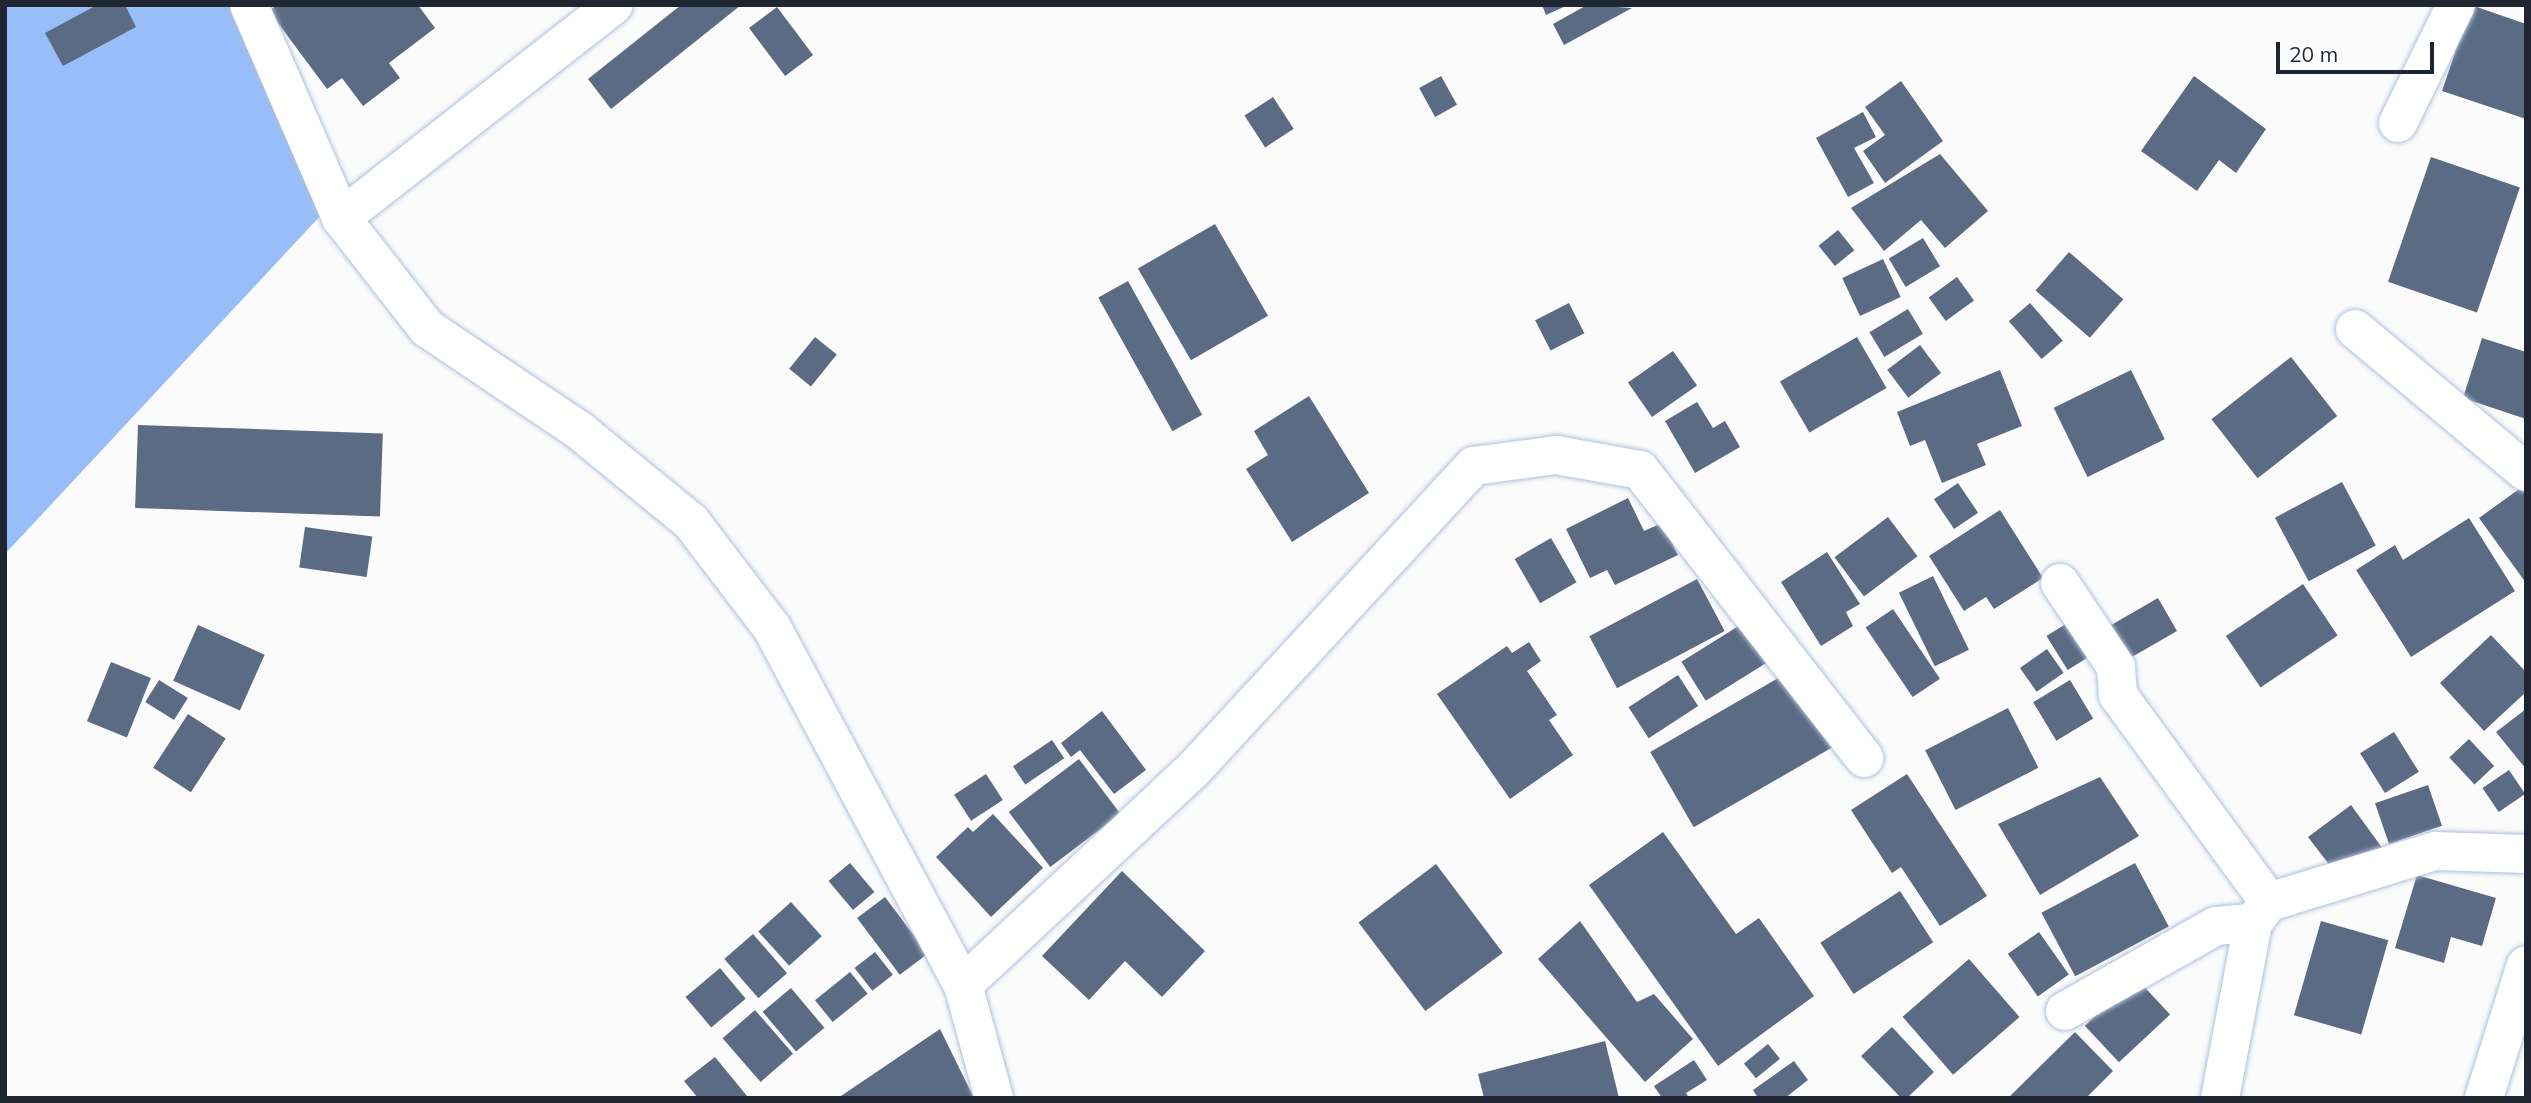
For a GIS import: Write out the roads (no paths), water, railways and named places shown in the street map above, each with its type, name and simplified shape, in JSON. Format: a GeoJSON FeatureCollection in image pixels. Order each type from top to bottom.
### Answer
{"type":"FeatureCollection","features":[{"type":"Feature","properties":{"kind":"street"},"geometry":{"type":"LineString","coordinates":[[249,5],[341,218],[428,328],[580,431],[691,522],[772,628],[963,985],[994,1098]]}},
{"type":"Feature","properties":{"kind":"street"},"geometry":{"type":"LineString","coordinates":[[341,218],[614,5]]}},
{"type":"Feature","properties":{"kind":"street"},"geometry":{"type":"LineString","coordinates":[[2398,123],[2456,5]]}},
{"type":"Feature","properties":{"kind":"street"},"geometry":{"type":"LineString","coordinates":[[2355,328],[2526,472]]}},
{"type":"Feature","properties":{"kind":"street"},"geometry":{"type":"LineString","coordinates":[[963,985],[1194,770],[1474,466],[1556,455],[1640,470],[1864,758]]}},
{"type":"Feature","properties":{"kind":"street"},"geometry":{"type":"LineString","coordinates":[[2060,583],[2116,667],[2119,695],[2261,913],[2220,1098]]}},
{"type":"Feature","properties":{"kind":"street"},"geometry":{"type":"LineString","coordinates":[[2065,1011],[2216,926],[2261,913],[2435,851],[2526,854]]}},
{"type":"Feature","properties":{"kind":"street"},"geometry":{"type":"LineString","coordinates":[[2484,1098],[2514,1042],[2526,965]]}}]}
